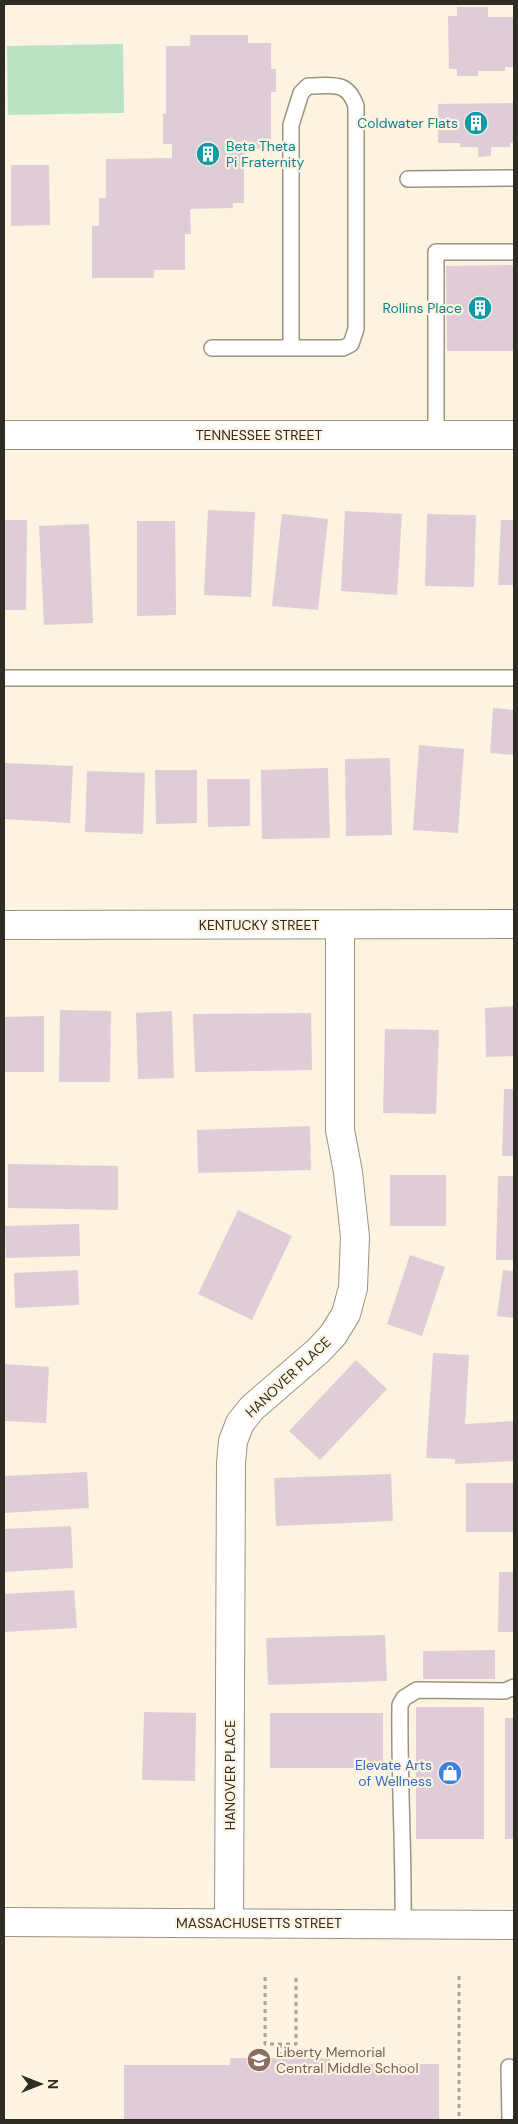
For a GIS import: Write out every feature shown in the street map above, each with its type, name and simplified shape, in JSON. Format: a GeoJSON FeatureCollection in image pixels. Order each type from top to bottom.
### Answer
{"type":"FeatureCollection","features":[{"type":"Feature","properties":{"kind":"main road","name":"TENNESSEE STREET"},"geometry":{"type":"LineString","coordinates":[[4,435],[514,435]]}},
{"type":"Feature","properties":{"kind":"main road","name":"KENTUCKY STREET"},"geometry":{"type":"LineString","coordinates":[[4,925],[514,924]]}},
{"type":"Feature","properties":{"kind":"main road","name":"HANOVER PLACE"},"geometry":{"type":"LineString","coordinates":[[229,1923],[231,1463],[234,1441],[240,1423],[252,1408],[318,1351],[332,1336],[346,1314],[353,1288],[355,1237],[348,1172],[340,1130],[340,925]]}},
{"type":"Feature","properties":{"kind":"main road","name":"MASSACHUSETTS STREET"},"geometry":{"type":"LineString","coordinates":[[4,1922],[514,1925]]}},
{"type":"Feature","properties":{"kind":"lane"},"geometry":{"type":"LineString","coordinates":[[212,348],[291,348],[343,348],[352,344],[356,330],[356,106],[352,94],[343,86],[308,86],[301,93],[291,125],[291,348]]}},
{"type":"Feature","properties":{"kind":"lane"},"geometry":{"type":"LineString","coordinates":[[408,179],[514,178]]}},
{"type":"Feature","properties":{"kind":"lane"},"geometry":{"type":"LineString","coordinates":[[436,435],[436,252],[514,252]]}},
{"type":"Feature","properties":{"kind":"lane"},"geometry":{"type":"LineString","coordinates":[[4,678],[514,678]]}},
{"type":"Feature","properties":{"kind":"lane"},"geometry":{"type":"LineString","coordinates":[[403,1924],[404,1850],[399,1758],[400,1705],[404,1698],[417,1690],[505,1691],[514,1688]]}},
{"type":"Feature","properties":{"kind":"lane"},"geometry":{"type":"LineString","coordinates":[[510,2067],[510,2120]]}},
{"type":"Feature","properties":{"kind":"path"},"geometry":{"type":"LineString","coordinates":[[459,1976],[459,2120]]}},
{"type":"Feature","properties":{"kind":"path"},"geometry":{"type":"LineString","coordinates":[[265,1977],[265,2044],[296,2044],[296,1977]]}},
{"type":"Feature","properties":{"kind":"path"},"geometry":{"type":"LineString","coordinates":[[280,2044],[280,2058]]}},
{"type":"Feature","properties":{"kind":"green space"},"geometry":{"type":"Polygon","coordinates":[[[123,44],[124,113],[8,115],[7,46],[123,44]]]}},
{"type":"Feature","properties":{"kind":"building"},"geometry":{"type":"Polygon","coordinates":[[[457,7],[488,7],[488,17],[514,17],[514,67],[505,67],[505,71],[478,71],[478,76],[457,76],[457,69],[449,69],[448,16],[457,16],[457,7]]]}},
{"type":"Feature","properties":{"kind":"building","name":"Beta Theta Pi Fraternity"},"geometry":{"type":"Polygon","coordinates":[[[190,35],[248,35],[248,43],[271,43],[271,69],[276,69],[276,92],[271,92],[271,148],[244,149],[244,203],[233,203],[233,208],[190,209],[191,234],[185,234],[185,270],[154,270],[154,278],[92,278],[92,226],[99,226],[99,198],[106,198],[106,159],[172,158],[172,144],[163,144],[163,114],[166,114],[166,46],[190,46],[190,35]]]}},
{"type":"Feature","properties":{"kind":"building","name":"Coldwater Flats"},"geometry":{"type":"Polygon","coordinates":[[[514,103],[514,143],[510,143],[510,147],[491,147],[491,156],[478,157],[478,147],[460,147],[460,143],[438,143],[438,104],[514,103]]]}},
{"type":"Feature","properties":{"kind":"building"},"geometry":{"type":"Polygon","coordinates":[[[11,165],[49,165],[50,225],[11,226],[11,165]]]}},
{"type":"Feature","properties":{"kind":"building","name":"Rollins Place"},"geometry":{"type":"Polygon","coordinates":[[[514,265],[514,351],[447,351],[446,266],[514,265]]]}},
{"type":"Feature","properties":{"kind":"building"},"geometry":{"type":"Polygon","coordinates":[[[208,510],[255,512],[251,597],[204,595],[208,510]]]}},
{"type":"Feature","properties":{"kind":"building"},"geometry":{"type":"Polygon","coordinates":[[[345,511],[402,514],[397,595],[341,591],[345,511]]]}},
{"type":"Feature","properties":{"kind":"building"},"geometry":{"type":"Polygon","coordinates":[[[282,514],[328,519],[318,610],[272,606],[282,514]]]}},
{"type":"Feature","properties":{"kind":"building"},"geometry":{"type":"Polygon","coordinates":[[[427,514],[476,515],[474,587],[425,586],[427,514]]]}},
{"type":"Feature","properties":{"kind":"building"},"geometry":{"type":"Polygon","coordinates":[[[4,520],[27,520],[26,610],[4,610],[4,520]]]}},
{"type":"Feature","properties":{"kind":"building"},"geometry":{"type":"Polygon","coordinates":[[[501,520],[514,520],[514,585],[498,585],[501,520]]]}},
{"type":"Feature","properties":{"kind":"building"},"geometry":{"type":"Polygon","coordinates":[[[137,521],[175,521],[176,615],[137,616],[137,521]]]}},
{"type":"Feature","properties":{"kind":"building"},"geometry":{"type":"Polygon","coordinates":[[[89,524],[93,623],[44,625],[39,526],[89,524]]]}},
{"type":"Feature","properties":{"kind":"building"},"geometry":{"type":"Polygon","coordinates":[[[493,708],[514,710],[514,755],[490,753],[493,708]]]}},
{"type":"Feature","properties":{"kind":"building"},"geometry":{"type":"Polygon","coordinates":[[[419,745],[464,749],[458,833],[413,830],[419,745]]]}},
{"type":"Feature","properties":{"kind":"building"},"geometry":{"type":"Polygon","coordinates":[[[390,758],[392,835],[346,836],[345,759],[390,758]]]}},
{"type":"Feature","properties":{"kind":"building"},"geometry":{"type":"Polygon","coordinates":[[[4,763],[73,766],[70,823],[4,819],[4,763]]]}},
{"type":"Feature","properties":{"kind":"building"},"geometry":{"type":"Polygon","coordinates":[[[328,768],[330,838],[262,839],[261,770],[328,768]]]}},
{"type":"Feature","properties":{"kind":"building"},"geometry":{"type":"Polygon","coordinates":[[[155,770],[197,770],[197,823],[156,824],[155,770]]]}},
{"type":"Feature","properties":{"kind":"building"},"geometry":{"type":"Polygon","coordinates":[[[87,771],[145,773],[143,834],[85,832],[87,771]]]}},
{"type":"Feature","properties":{"kind":"building"},"geometry":{"type":"Polygon","coordinates":[[[207,779],[250,779],[250,826],[208,827],[207,779]]]}},
{"type":"Feature","properties":{"kind":"building"},"geometry":{"type":"Polygon","coordinates":[[[514,1006],[514,1056],[486,1057],[485,1008],[514,1006]]]}},
{"type":"Feature","properties":{"kind":"building"},"geometry":{"type":"Polygon","coordinates":[[[60,1010],[111,1011],[110,1082],[59,1082],[60,1010]]]}},
{"type":"Feature","properties":{"kind":"building"},"geometry":{"type":"Polygon","coordinates":[[[172,1011],[174,1078],[138,1079],[136,1013],[172,1011]]]}},
{"type":"Feature","properties":{"kind":"building"},"geometry":{"type":"Polygon","coordinates":[[[311,1013],[312,1070],[195,1072],[193,1014],[311,1013]]]}},
{"type":"Feature","properties":{"kind":"building"},"geometry":{"type":"Polygon","coordinates":[[[44,1016],[44,1072],[4,1072],[4,1017],[44,1016]]]}},
{"type":"Feature","properties":{"kind":"building"},"geometry":{"type":"Polygon","coordinates":[[[385,1029],[439,1030],[436,1114],[383,1113],[385,1029]]]}},
{"type":"Feature","properties":{"kind":"building"},"geometry":{"type":"Polygon","coordinates":[[[504,1089],[514,1089],[514,1156],[502,1156],[504,1089]]]}},
{"type":"Feature","properties":{"kind":"building"},"geometry":{"type":"Polygon","coordinates":[[[310,1126],[311,1170],[198,1173],[197,1130],[310,1126]]]}},
{"type":"Feature","properties":{"kind":"building"},"geometry":{"type":"Polygon","coordinates":[[[8,1164],[118,1166],[118,1210],[8,1208],[8,1164]]]}},
{"type":"Feature","properties":{"kind":"building"},"geometry":{"type":"Polygon","coordinates":[[[390,1175],[446,1175],[446,1226],[390,1226],[390,1175]]]}},
{"type":"Feature","properties":{"kind":"building"},"geometry":{"type":"Polygon","coordinates":[[[498,1176],[514,1176],[514,1260],[496,1260],[498,1176]]]}},
{"type":"Feature","properties":{"kind":"building"},"geometry":{"type":"Polygon","coordinates":[[[238,1210],[292,1236],[252,1320],[198,1294],[238,1210]]]}},
{"type":"Feature","properties":{"kind":"building"},"geometry":{"type":"Polygon","coordinates":[[[79,1224],[80,1256],[6,1258],[5,1226],[79,1224]]]}},
{"type":"Feature","properties":{"kind":"building"},"geometry":{"type":"Polygon","coordinates":[[[410,1255],[445,1267],[422,1336],[387,1324],[410,1255]]]}},
{"type":"Feature","properties":{"kind":"building"},"geometry":{"type":"Polygon","coordinates":[[[78,1270],[79,1305],[15,1308],[14,1273],[78,1270]]]}},
{"type":"Feature","properties":{"kind":"building"},"geometry":{"type":"Polygon","coordinates":[[[503,1270],[514,1271],[514,1318],[497,1316],[503,1270]]]}},
{"type":"Feature","properties":{"kind":"building"},"geometry":{"type":"Polygon","coordinates":[[[433,1353],[469,1355],[465,1424],[514,1421],[514,1461],[455,1464],[455,1459],[426,1458],[433,1353]]]}},
{"type":"Feature","properties":{"kind":"building"},"geometry":{"type":"Polygon","coordinates":[[[356,1360],[387,1389],[320,1460],[289,1431],[356,1360]]]}},
{"type":"Feature","properties":{"kind":"building"},"geometry":{"type":"Polygon","coordinates":[[[4,1364],[49,1367],[46,1423],[4,1421],[4,1364]]]}},
{"type":"Feature","properties":{"kind":"building"},"geometry":{"type":"Polygon","coordinates":[[[87,1472],[89,1508],[4,1513],[4,1476],[87,1472]]]}},
{"type":"Feature","properties":{"kind":"building"},"geometry":{"type":"Polygon","coordinates":[[[391,1474],[393,1521],[276,1526],[274,1478],[391,1474]]]}},
{"type":"Feature","properties":{"kind":"building"},"geometry":{"type":"Polygon","coordinates":[[[466,1483],[514,1483],[514,1532],[466,1532],[466,1483]]]}},
{"type":"Feature","properties":{"kind":"building"},"geometry":{"type":"Polygon","coordinates":[[[71,1526],[73,1568],[4,1572],[4,1529],[71,1526]]]}},
{"type":"Feature","properties":{"kind":"building"},"geometry":{"type":"Polygon","coordinates":[[[499,1572],[514,1572],[514,1632],[498,1632],[499,1572]]]}},
{"type":"Feature","properties":{"kind":"building"},"geometry":{"type":"Polygon","coordinates":[[[74,1590],[77,1628],[4,1632],[4,1594],[74,1590]]]}},
{"type":"Feature","properties":{"kind":"building"},"geometry":{"type":"Polygon","coordinates":[[[385,1635],[387,1681],[268,1685],[266,1638],[385,1635]]]}},
{"type":"Feature","properties":{"kind":"building"},"geometry":{"type":"Polygon","coordinates":[[[495,1650],[495,1679],[423,1679],[423,1651],[495,1650]]]}},
{"type":"Feature","properties":{"kind":"building","name":"Elevate Arts of Wellness"},"geometry":{"type":"Polygon","coordinates":[[[416,1707],[484,1707],[484,1839],[416,1839],[416,1707]]]}},
{"type":"Feature","properties":{"kind":"building"},"geometry":{"type":"Polygon","coordinates":[[[144,1712],[196,1713],[195,1781],[142,1780],[144,1712]]]}},
{"type":"Feature","properties":{"kind":"building"},"geometry":{"type":"Polygon","coordinates":[[[270,1713],[383,1713],[383,1768],[270,1768],[270,1713]]]}},
{"type":"Feature","properties":{"kind":"building"},"geometry":{"type":"Polygon","coordinates":[[[505,1718],[514,1718],[514,1839],[505,1839],[505,1718]]]}},
{"type":"Feature","properties":{"kind":"building"},"geometry":{"type":"Polygon","coordinates":[[[230,2058],[330,2058],[330,2064],[439,2064],[439,2120],[124,2120],[124,2065],[230,2065],[230,2058]]]}},
{"type":"Feature","properties":{"kind":"place","name":"Coldwater Flats"},"geometry":{"type":"Point","coordinates":[476,123]}},
{"type":"Feature","properties":{"kind":"place","name":"Beta Theta Pi Fraternity"},"geometry":{"type":"Point","coordinates":[208,154]}},
{"type":"Feature","properties":{"kind":"place","name":"Rollins Place"},"geometry":{"type":"Point","coordinates":[480,308]}},
{"type":"Feature","properties":{"kind":"place","name":"Elevate Arts of Wellness"},"geometry":{"type":"Point","coordinates":[450,1773]}},
{"type":"Feature","properties":{"kind":"place","name":"Liberty Memorial Central Middle School"},"geometry":{"type":"Point","coordinates":[259,2060]}}]}
